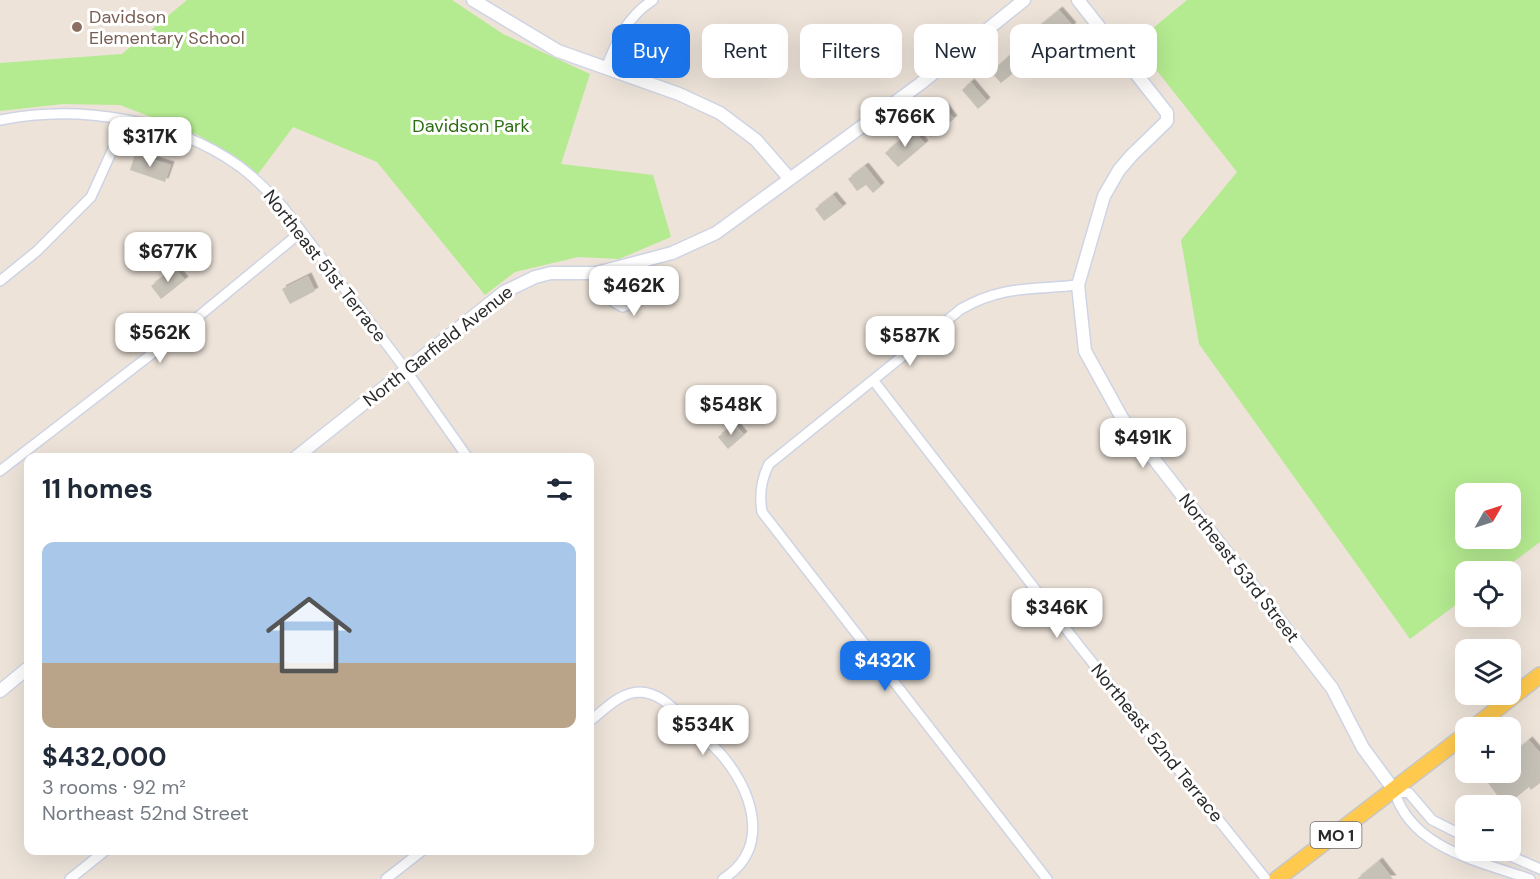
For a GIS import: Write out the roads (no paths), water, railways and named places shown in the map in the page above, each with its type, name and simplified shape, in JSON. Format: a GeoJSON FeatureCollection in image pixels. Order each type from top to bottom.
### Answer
{"type":"FeatureCollection","features":[{"type":"Feature","properties":{"kind":"main road"},"geometry":{"type":"LineString","coordinates":[[1487,717],[1540,675]]}},
{"type":"Feature","properties":{"kind":"main road","name":"MO 1"},"geometry":{"type":"LineString","coordinates":[[1277,879],[1455,743]]}},
{"type":"Feature","properties":{"kind":"street"},"geometry":{"type":"LineString","coordinates":[[473,0],[558,51],[679,94],[720,113],[756,140],[790,179]]}},
{"type":"Feature","properties":{"kind":"street"},"geometry":{"type":"LineString","coordinates":[[606,68],[618,38],[627,23],[653,0]]}},
{"type":"Feature","properties":{"kind":"street","name":"North Garfield Avenue"},"geometry":{"type":"LineString","coordinates":[[301,453],[504,292],[519,283],[551,273],[596,273],[672,253],[716,233],[921,84],[1024,0]]}},
{"type":"Feature","properties":{"kind":"street","name":"Northeast 53rd Street"},"geometry":{"type":"LineString","coordinates":[[1078,0],[1167,113],[1167,121],[1132,154],[1104,196],[1078,285],[1085,351],[1122,418],[1332,688],[1363,748],[1394,790],[1398,804],[1413,824],[1429,839],[1445,848],[1530,879]]}},
{"type":"Feature","properties":{"kind":"street","name":"Northeast 51st Terrace"},"geometry":{"type":"LineString","coordinates":[[0,120],[51,113],[83,114],[126,120],[195,142],[237,164],[283,207],[406,370],[464,453]]}},
{"type":"Feature","properties":{"kind":"street"},"geometry":{"type":"LineString","coordinates":[[0,281],[37,251],[91,197],[126,120]]}},
{"type":"Feature","properties":{"kind":"street"},"geometry":{"type":"LineString","coordinates":[[0,471],[171,339],[301,232]]}},
{"type":"Feature","properties":{"kind":"street"},"geometry":{"type":"LineString","coordinates":[[596,273],[605,295],[623,308],[637,301],[647,290],[649,277],[642,261]]}},
{"type":"Feature","properties":{"kind":"street"},"geometry":{"type":"LineString","coordinates":[[1047,879],[762,512],[760,492],[762,478],[770,464],[961,309],[976,300],[1008,290],[1078,285]]}},
{"type":"Feature","properties":{"kind":"street","name":"Northeast 52nd Terrace"},"geometry":{"type":"LineString","coordinates":[[873,380],[1080,647],[1266,879]]}},
{"type":"Feature","properties":{"kind":"street"},"geometry":{"type":"LineString","coordinates":[[0,691],[24,671]]}},
{"type":"Feature","properties":{"kind":"street"},"geometry":{"type":"LineString","coordinates":[[594,718],[621,697],[630,693],[648,693],[664,700],[724,757],[748,798],[753,817],[752,836],[743,859],[732,873],[723,879]]}},
{"type":"Feature","properties":{"kind":"street","name":"Northeast 53rd Street"},"geometry":{"type":"LineString","coordinates":[[1394,790],[1409,793],[1432,820],[1455,832]]}},
{"type":"Feature","properties":{"kind":"street"},"geometry":{"type":"LineString","coordinates":[[70,879],[100,855]]}},
{"type":"Feature","properties":{"kind":"street"},"geometry":{"type":"LineString","coordinates":[[386,879],[417,855]]}},
{"type":"Feature","properties":{"kind":"street"},"geometry":{"type":"LineString","coordinates":[[1521,861],[1540,869]]}},
{"type":"Feature","properties":{"kind":"place","name":"Davidson Elementary School"},"geometry":{"type":"Point","coordinates":[77,27]}},
{"type":"Feature","properties":{"kind":"park label","name":"Davidson Park"},"geometry":{"type":"Point","coordinates":[471,126]}}]}
